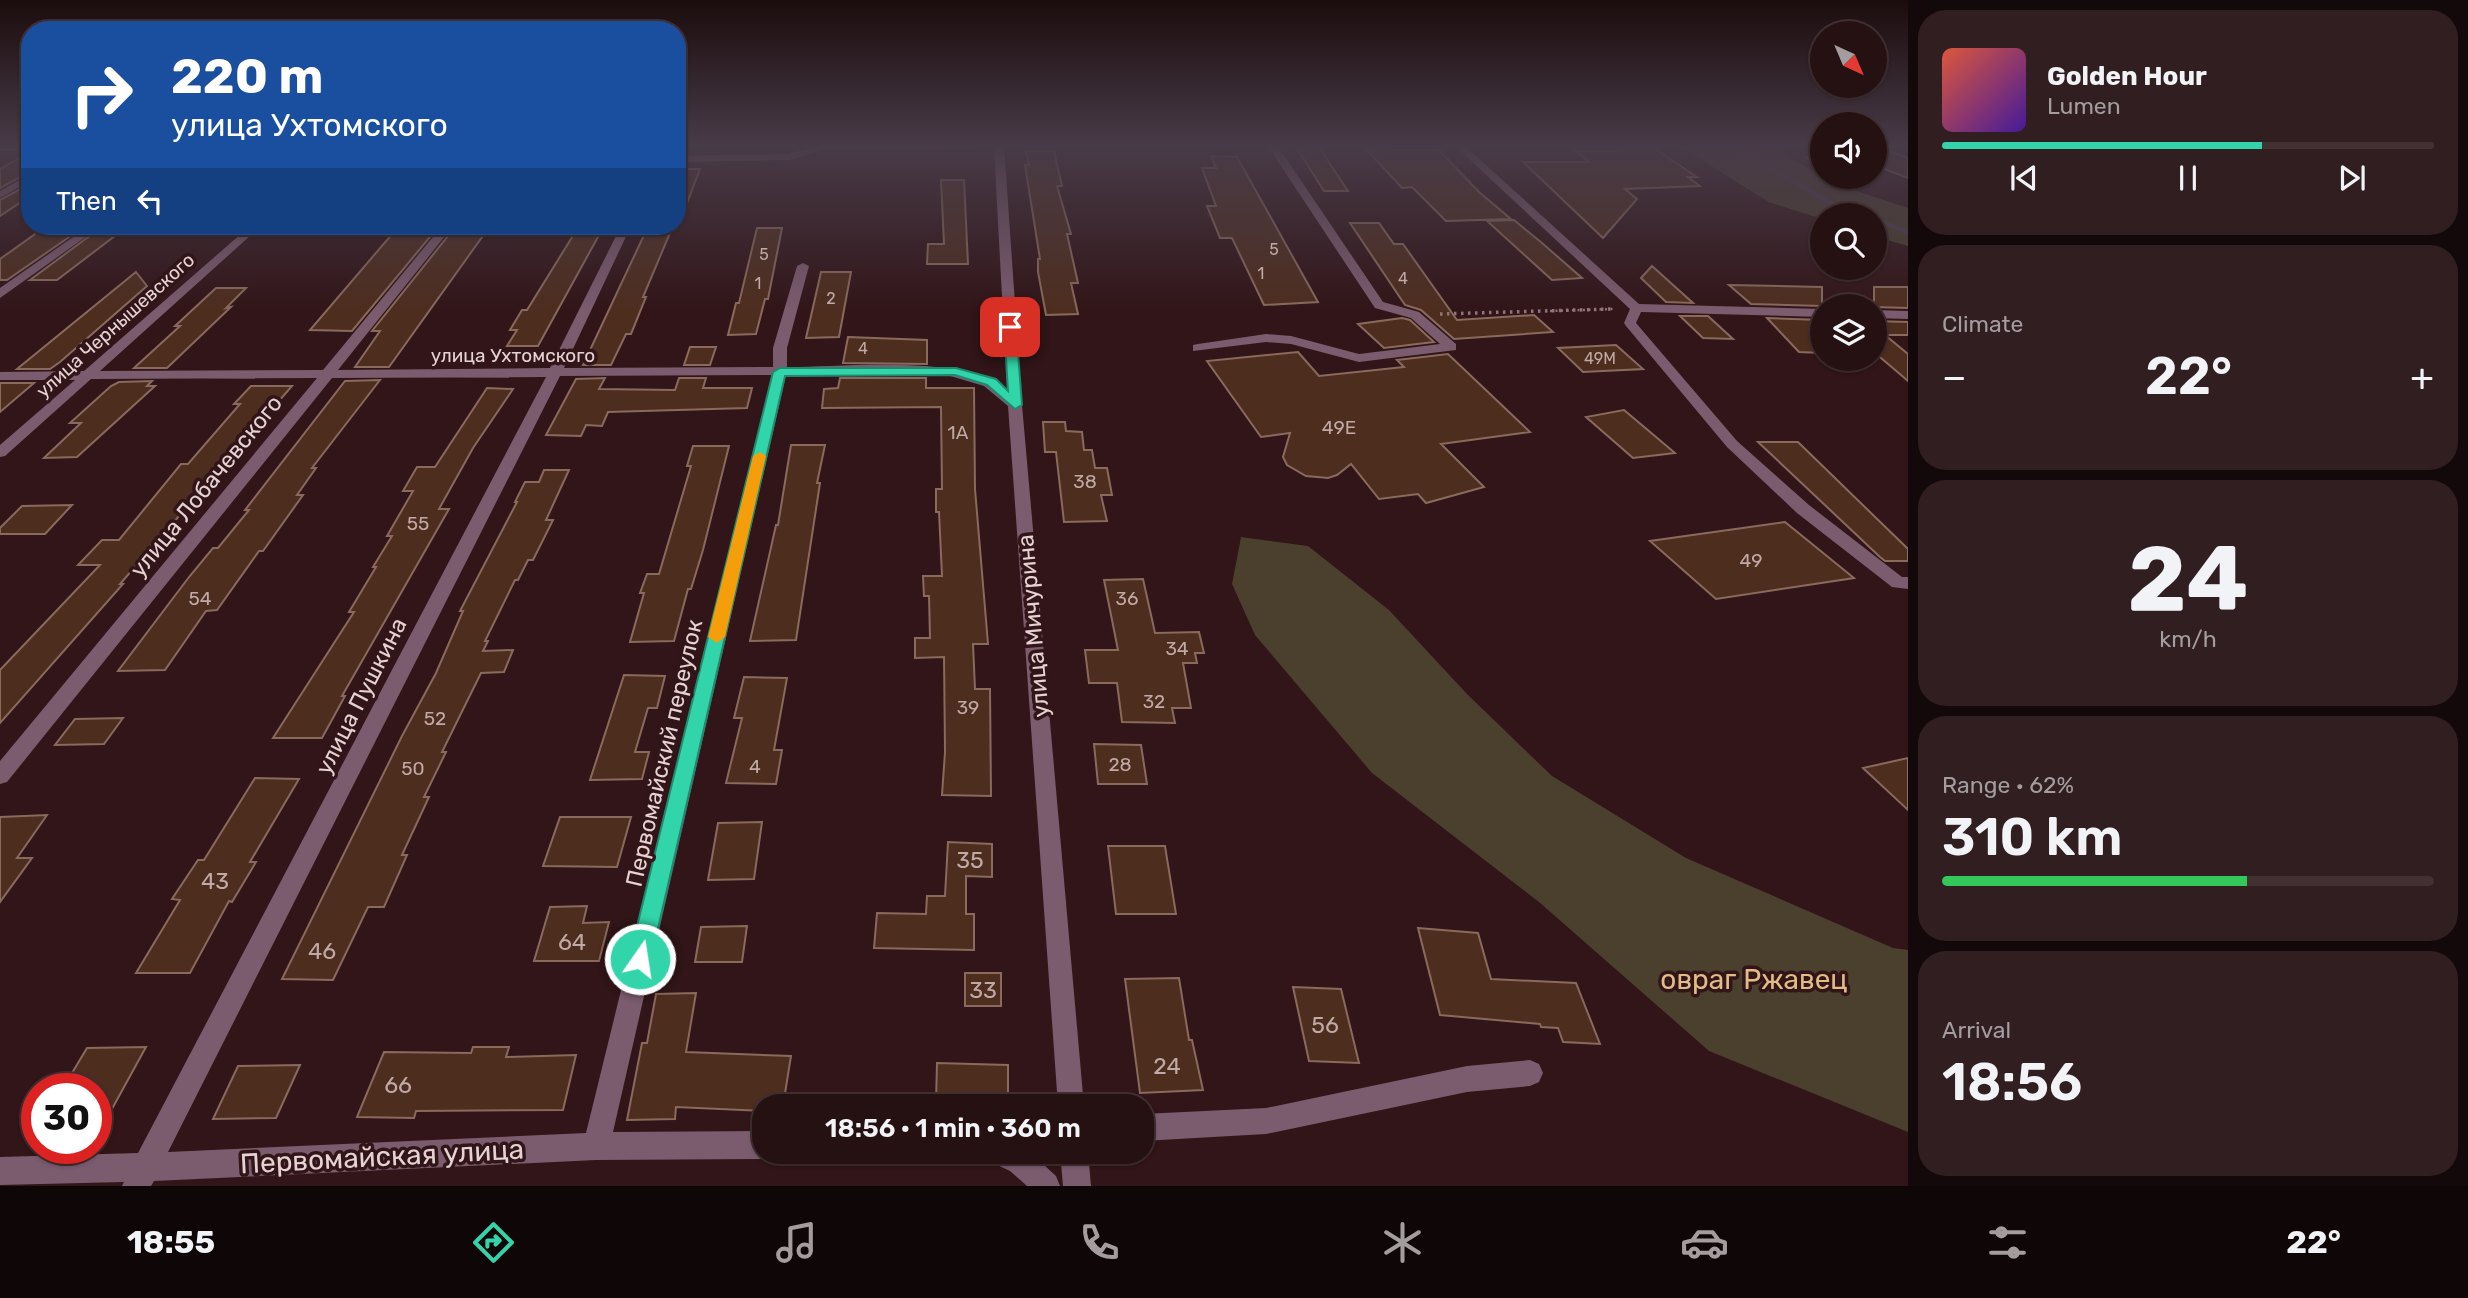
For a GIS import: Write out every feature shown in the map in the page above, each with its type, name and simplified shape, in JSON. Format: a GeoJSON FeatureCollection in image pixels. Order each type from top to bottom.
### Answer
{"type":"FeatureCollection","features":[{"type":"Feature","properties":{"kind":"street","name":"улица Мичурина"},"geometry":{"type":"LineString","coordinates":[[1002,200],[1015,405],[1070,1094]]}},
{"type":"Feature","properties":{"kind":"street"},"geometry":{"type":"LineString","coordinates":[[1198,348],[1266,338],[1291,340],[1359,358],[1451,347],[1415,314],[1378,305],[1309,200]]}},
{"type":"Feature","properties":{"kind":"street"},"geometry":{"type":"LineString","coordinates":[[1519,200],[1636,309],[1810,313]]}},
{"type":"Feature","properties":{"kind":"street"},"geometry":{"type":"LineString","coordinates":[[0,294],[83,235]]}},
{"type":"Feature","properties":{"kind":"street","name":"улица Чернышевского"},"geometry":{"type":"LineString","coordinates":[[0,453],[246,235]]}},
{"type":"Feature","properties":{"kind":"street","name":"улица Лобачевского"},"geometry":{"type":"LineString","coordinates":[[0,776],[441,235]]}},
{"type":"Feature","properties":{"kind":"street","name":"улица Пушкина"},"geometry":{"type":"LineString","coordinates":[[141,1177],[554,375],[622,235]]}},
{"type":"Feature","properties":{"kind":"street","name":"Первомайский переулок"},"geometry":{"type":"LineString","coordinates":[[596,1146],[780,372],[780,348],[803,267]]}},
{"type":"Feature","properties":{"kind":"street"},"geometry":{"type":"LineString","coordinates":[[1636,309],[1630,323],[1732,444],[1803,509],[1903,583]]}},
{"type":"Feature","properties":{"kind":"street"},"geometry":{"type":"LineString","coordinates":[[1887,314],[1908,315]]}},
{"type":"Feature","properties":{"kind":"street","name":"улица Ухтомского"},"geometry":{"type":"LineString","coordinates":[[0,376],[956,372],[991,382],[1015,405]]}},
{"type":"Feature","properties":{"kind":"street"},"geometry":{"type":"LineString","coordinates":[[1154,1128],[1266,1121],[1466,1079],[1530,1073]]}},
{"type":"Feature","properties":{"kind":"street","name":"Первомайская улица"},"geometry":{"type":"LineString","coordinates":[[0,1171],[141,1177],[596,1146],[752,1145]]}},
{"type":"Feature","properties":{"kind":"street"},"geometry":{"type":"LineString","coordinates":[[1022,1164],[1046,1186]]}},
{"type":"Feature","properties":{"kind":"street"},"geometry":{"type":"LineString","coordinates":[[1075,1164],[1077,1186]]}},
{"type":"Feature","properties":{"kind":"path"},"geometry":{"type":"LineString","coordinates":[[1415,314],[1636,309]]}},
{"type":"Feature","properties":{"kind":"green space"},"geometry":{"type":"Polygon","coordinates":[[[1766,200],[1885,200],[1908,208],[1908,246],[1887,240],[1887,203],[1810,203],[1810,215],[1766,200]]]}},
{"type":"Feature","properties":{"kind":"green space","name":"овраг Ржавец"},"geometry":{"type":"Polygon","coordinates":[[[1241,537],[1308,546],[1389,610],[1467,694],[1552,776],[1686,858],[1893,948],[1908,950],[1908,1132],[1709,1051],[1539,902],[1372,773],[1255,635],[1232,584],[1241,537]]]}},
{"type":"Feature","properties":{"kind":"building"},"geometry":{"type":"Polygon","coordinates":[[[0,200],[21,200],[21,202],[0,216],[0,200]]]}},
{"type":"Feature","properties":{"kind":"building"},"geometry":{"type":"Polygon","coordinates":[[[942,200],[965,200],[968,264],[927,264],[928,244],[944,244],[942,200]]]}},
{"type":"Feature","properties":{"kind":"building"},"geometry":{"type":"Polygon","coordinates":[[[1031,200],[1061,200],[1071,234],[1067,234],[1078,283],[1071,283],[1078,314],[1046,315],[1038,272],[1040,259],[1031,200]]]}},
{"type":"Feature","properties":{"kind":"building"},"geometry":{"type":"Polygon","coordinates":[[[1214,200],[1261,200],[1318,302],[1264,305],[1232,238],[1220,238],[1207,206],[1216,206],[1214,200]]]}},
{"type":"Feature","properties":{"kind":"building"},"geometry":{"type":"Polygon","coordinates":[[[1425,200],[1489,200],[1511,219],[1446,221],[1425,200]]]}},
{"type":"Feature","properties":{"kind":"building"},"geometry":{"type":"Polygon","coordinates":[[[1563,200],[1636,200],[1603,238],[1563,200]]]}},
{"type":"Feature","properties":{"kind":"building"},"geometry":{"type":"Polygon","coordinates":[[[1514,220],[1582,278],[1552,280],[1487,221],[1514,220]]]}},
{"type":"Feature","properties":{"kind":"building"},"geometry":{"type":"Polygon","coordinates":[[[1350,223],[1379,223],[1394,244],[1403,244],[1457,320],[1534,315],[1553,332],[1454,339],[1421,310],[1405,305],[1350,223]]]}},
{"type":"Feature","properties":{"kind":"building"},"geometry":{"type":"Polygon","coordinates":[[[757,228],[782,228],[768,299],[765,299],[756,334],[728,335],[736,303],[739,303],[757,228]]]}},
{"type":"Feature","properties":{"kind":"building"},"geometry":{"type":"Polygon","coordinates":[[[34,235],[72,235],[7,280],[0,280],[0,259],[34,235]]]}},
{"type":"Feature","properties":{"kind":"building"},"geometry":{"type":"Polygon","coordinates":[[[91,235],[116,235],[57,280],[30,280],[91,235]]]}},
{"type":"Feature","properties":{"kind":"building"},"geometry":{"type":"Polygon","coordinates":[[[391,235],[432,235],[352,331],[310,330],[391,235]]]}},
{"type":"Feature","properties":{"kind":"building"},"geometry":{"type":"Polygon","coordinates":[[[449,235],[484,235],[389,367],[355,367],[380,331],[372,331],[449,235]]]}},
{"type":"Feature","properties":{"kind":"building"},"geometry":{"type":"Polygon","coordinates":[[[573,235],[599,235],[538,346],[507,346],[517,330],[510,330],[522,310],[527,310],[573,235]]]}},
{"type":"Feature","properties":{"kind":"building"},"geometry":{"type":"Polygon","coordinates":[[[644,235],[669,235],[643,297],[646,297],[631,334],[626,334],[611,365],[583,365],[644,235]]]}},
{"type":"Feature","properties":{"kind":"building"},"geometry":{"type":"Polygon","coordinates":[[[1652,266],[1693,303],[1666,302],[1641,278],[1652,266]]]}},
{"type":"Feature","properties":{"kind":"building"},"geometry":{"type":"Polygon","coordinates":[[[136,272],[147,286],[60,362],[50,369],[17,369],[136,272]]]}},
{"type":"Feature","properties":{"kind":"building"},"geometry":{"type":"Polygon","coordinates":[[[821,272],[851,272],[839,337],[806,338],[821,272]]]}},
{"type":"Feature","properties":{"kind":"building"},"geometry":{"type":"Polygon","coordinates":[[[1729,285],[1822,287],[1822,294],[1810,294],[1810,306],[1751,304],[1729,285]]]}},
{"type":"Feature","properties":{"kind":"building"},"geometry":{"type":"Polygon","coordinates":[[[1874,287],[1908,287],[1908,308],[1887,307],[1887,294],[1874,294],[1874,287]]]}},
{"type":"Feature","properties":{"kind":"building"},"geometry":{"type":"Polygon","coordinates":[[[216,288],[246,288],[226,308],[231,307],[167,368],[134,368],[180,326],[175,326],[216,288]]]}},
{"type":"Feature","properties":{"kind":"building"},"geometry":{"type":"Polygon","coordinates":[[[1680,316],[1708,316],[1733,339],[1703,338],[1680,316]]]}},
{"type":"Feature","properties":{"kind":"building"},"geometry":{"type":"Polygon","coordinates":[[[1402,318],[1410,320],[1434,342],[1384,348],[1358,324],[1402,318]]]}},
{"type":"Feature","properties":{"kind":"building"},"geometry":{"type":"Polygon","coordinates":[[[1767,318],[1810,320],[1810,352],[1799,352],[1767,318]]]}},
{"type":"Feature","properties":{"kind":"building"},"geometry":{"type":"Polygon","coordinates":[[[1887,321],[1908,322],[1908,335],[1887,335],[1887,321]]]}},
{"type":"Feature","properties":{"kind":"building"},"geometry":{"type":"Polygon","coordinates":[[[848,337],[927,340],[927,364],[843,363],[848,337]]]}},
{"type":"Feature","properties":{"kind":"building"},"geometry":{"type":"Polygon","coordinates":[[[1887,337],[1908,354],[1908,381],[1887,363],[1887,337]]]}},
{"type":"Feature","properties":{"kind":"building"},"geometry":{"type":"Polygon","coordinates":[[[1616,345],[1643,369],[1583,372],[1558,348],[1616,345]]]}},
{"type":"Feature","properties":{"kind":"building"},"geometry":{"type":"Polygon","coordinates":[[[690,347],[716,347],[710,365],[684,365],[690,347]]]}},
{"type":"Feature","properties":{"kind":"building"},"geometry":{"type":"Polygon","coordinates":[[[1298,352],[1319,376],[1404,367],[1397,360],[1448,354],[1530,432],[1441,444],[1484,487],[1426,503],[1418,494],[1379,499],[1351,464],[1337,475],[1328,478],[1306,476],[1287,465],[1283,457],[1290,433],[1261,437],[1207,361],[1298,352]]]}},
{"type":"Feature","properties":{"kind":"building"},"geometry":{"type":"Polygon","coordinates":[[[605,378],[599,389],[675,390],[679,378],[706,378],[703,388],[752,388],[747,408],[608,412],[602,426],[586,425],[581,436],[546,435],[576,379],[605,378]]]}},
{"type":"Feature","properties":{"kind":"building"},"geometry":{"type":"Polygon","coordinates":[[[840,378],[926,378],[926,388],[974,388],[975,489],[988,644],[973,644],[975,689],[990,689],[991,796],[942,795],[945,752],[944,657],[915,658],[915,638],[930,638],[929,596],[924,596],[923,576],[942,576],[939,512],[936,512],[936,489],[942,489],[941,407],[822,408],[824,389],[838,388],[840,378]]]}},
{"type":"Feature","properties":{"kind":"building"},"geometry":{"type":"Polygon","coordinates":[[[380,380],[312,468],[316,468],[297,495],[303,495],[263,551],[259,551],[217,610],[206,611],[165,670],[118,671],[189,577],[213,548],[218,548],[249,510],[245,510],[345,381],[380,380]]]}},
{"type":"Feature","properties":{"kind":"building"},"geometry":{"type":"Polygon","coordinates":[[[152,381],[147,386],[155,386],[77,457],[44,458],[81,423],[70,423],[111,386],[119,382],[152,381]]]}},
{"type":"Feature","properties":{"kind":"building"},"geometry":{"type":"Polygon","coordinates":[[[0,383],[34,383],[0,412],[0,383]]]}},
{"type":"Feature","properties":{"kind":"building"},"geometry":{"type":"Polygon","coordinates":[[[251,386],[292,386],[0,723],[0,670],[100,565],[78,565],[102,540],[119,540],[181,464],[188,464],[240,404],[234,404],[251,386]]]}},
{"type":"Feature","properties":{"kind":"building"},"geometry":{"type":"Polygon","coordinates":[[[487,388],[513,389],[473,448],[439,509],[449,509],[342,696],[345,696],[322,738],[273,738],[354,612],[349,612],[376,567],[373,567],[392,536],[387,536],[413,491],[403,491],[417,467],[435,467],[487,388]]]}},
{"type":"Feature","properties":{"kind":"building"},"geometry":{"type":"Polygon","coordinates":[[[1624,410],[1675,453],[1633,458],[1586,417],[1624,410]]]}},
{"type":"Feature","properties":{"kind":"building"},"geometry":{"type":"Polygon","coordinates":[[[1043,422],[1065,422],[1066,431],[1082,432],[1084,450],[1092,450],[1095,468],[1107,468],[1112,495],[1101,495],[1107,521],[1064,522],[1056,452],[1045,452],[1043,422]]]}},
{"type":"Feature","properties":{"kind":"building"},"geometry":{"type":"Polygon","coordinates":[[[1758,442],[1798,442],[1908,549],[1908,561],[1885,561],[1758,442]]]}},
{"type":"Feature","properties":{"kind":"building"},"geometry":{"type":"Polygon","coordinates":[[[791,445],[825,445],[817,483],[820,483],[796,640],[750,641],[778,525],[791,445]]]}},
{"type":"Feature","properties":{"kind":"building"},"geometry":{"type":"Polygon","coordinates":[[[693,446],[729,446],[691,589],[688,589],[674,641],[630,642],[644,593],[640,593],[647,574],[659,574],[691,466],[687,466],[693,446]]]}},
{"type":"Feature","properties":{"kind":"building"},"geometry":{"type":"Polygon","coordinates":[[[544,470],[569,470],[546,520],[553,520],[533,560],[528,560],[518,580],[515,580],[485,641],[488,641],[483,651],[513,650],[504,672],[481,673],[442,752],[446,752],[424,797],[429,797],[402,855],[407,855],[384,907],[368,907],[333,980],[282,979],[436,673],[463,611],[460,611],[525,482],[539,482],[544,470]]]}},
{"type":"Feature","properties":{"kind":"building"},"geometry":{"type":"Polygon","coordinates":[[[72,505],[45,534],[0,534],[0,528],[22,506],[72,505]]]}},
{"type":"Feature","properties":{"kind":"building"},"geometry":{"type":"Polygon","coordinates":[[[1785,522],[1854,578],[1716,599],[1650,541],[1785,522]]]}},
{"type":"Feature","properties":{"kind":"building"},"geometry":{"type":"Polygon","coordinates":[[[1143,579],[1155,633],[1199,632],[1204,653],[1195,653],[1197,663],[1183,663],[1191,708],[1172,708],[1175,723],[1122,722],[1117,683],[1089,683],[1085,650],[1118,650],[1104,580],[1143,579]]]}},
{"type":"Feature","properties":{"kind":"building"},"geometry":{"type":"Polygon","coordinates":[[[624,675],[665,676],[657,708],[648,708],[635,752],[649,752],[642,779],[590,780],[624,675]]]}},
{"type":"Feature","properties":{"kind":"building"},"geometry":{"type":"Polygon","coordinates":[[[744,677],[787,678],[774,750],[782,750],[776,784],[726,783],[742,718],[734,718],[744,677]]]}},
{"type":"Feature","properties":{"kind":"building"},"geometry":{"type":"Polygon","coordinates":[[[123,718],[104,744],[55,745],[75,719],[123,718]]]}},
{"type":"Feature","properties":{"kind":"building"},"geometry":{"type":"Polygon","coordinates":[[[1094,744],[1141,745],[1147,784],[1098,784],[1094,744]]]}},
{"type":"Feature","properties":{"kind":"building"},"geometry":{"type":"Polygon","coordinates":[[[1908,758],[1908,810],[1863,768],[1908,758]]]}},
{"type":"Feature","properties":{"kind":"building"},"geometry":{"type":"Polygon","coordinates":[[[255,778],[299,779],[250,862],[256,862],[232,902],[229,901],[190,973],[136,973],[180,900],[172,899],[198,860],[204,860],[255,778]]]}},
{"type":"Feature","properties":{"kind":"building"},"geometry":{"type":"Polygon","coordinates":[[[47,815],[17,858],[32,858],[0,902],[0,817],[47,815]]]}},
{"type":"Feature","properties":{"kind":"building"},"geometry":{"type":"Polygon","coordinates":[[[560,817],[631,817],[617,867],[543,866],[560,817]]]}},
{"type":"Feature","properties":{"kind":"building"},"geometry":{"type":"Polygon","coordinates":[[[762,822],[754,879],[708,880],[718,823],[762,822]]]}},
{"type":"Feature","properties":{"kind":"building"},"geometry":{"type":"Polygon","coordinates":[[[948,842],[992,844],[992,877],[966,876],[966,914],[974,914],[974,950],[874,948],[877,913],[926,914],[927,896],[945,896],[948,842]]]}},
{"type":"Feature","properties":{"kind":"building"},"geometry":{"type":"Polygon","coordinates":[[[1108,846],[1165,846],[1176,914],[1116,914],[1108,846]]]}},
{"type":"Feature","properties":{"kind":"building"},"geometry":{"type":"Polygon","coordinates":[[[587,906],[583,923],[609,922],[599,961],[534,961],[550,907],[587,906]]]}},
{"type":"Feature","properties":{"kind":"building"},"geometry":{"type":"Polygon","coordinates":[[[747,926],[742,962],[695,962],[701,927],[747,926]]]}},
{"type":"Feature","properties":{"kind":"building"},"geometry":{"type":"Polygon","coordinates":[[[1418,928],[1478,933],[1491,979],[1576,983],[1600,1044],[1563,1042],[1558,1028],[1541,1027],[1540,1024],[1440,1015],[1418,928]]]}},
{"type":"Feature","properties":{"kind":"building"},"geometry":{"type":"Polygon","coordinates":[[[965,973],[1001,973],[1001,1006],[965,1006],[965,973]]]}},
{"type":"Feature","properties":{"kind":"building"},"geometry":{"type":"Polygon","coordinates":[[[1179,978],[1189,1040],[1192,1040],[1203,1090],[1140,1093],[1125,979],[1179,978]]]}},
{"type":"Feature","properties":{"kind":"building"},"geometry":{"type":"Polygon","coordinates":[[[1293,987],[1341,989],[1359,1063],[1309,1061],[1293,987]]]}},
{"type":"Feature","properties":{"kind":"building"},"geometry":{"type":"Polygon","coordinates":[[[696,993],[686,1052],[791,1056],[785,1094],[752,1094],[752,1110],[676,1107],[675,1119],[627,1120],[642,1043],[647,1043],[656,994],[696,993]]]}},
{"type":"Feature","properties":{"kind":"building"},"geometry":{"type":"Polygon","coordinates":[[[146,1047],[112,1109],[112,1073],[72,1073],[87,1048],[146,1047]]]}},
{"type":"Feature","properties":{"kind":"building"},"geometry":{"type":"Polygon","coordinates":[[[473,1047],[509,1047],[506,1057],[576,1055],[563,1110],[416,1111],[414,1118],[357,1117],[384,1052],[471,1053],[473,1047]]]}},
{"type":"Feature","properties":{"kind":"building"},"geometry":{"type":"Polygon","coordinates":[[[937,1063],[1008,1065],[1008,1094],[936,1094],[937,1063]]]}},
{"type":"Feature","properties":{"kind":"building"},"geometry":{"type":"Polygon","coordinates":[[[300,1065],[276,1118],[213,1119],[238,1066],[300,1065]]]}},
{"type":"Feature","properties":{"kind":"waterway"},"geometry":{"type":"LineString","coordinates":[[1826,200],[1831,203]]}},
{"type":"Feature","properties":{"kind":"waterway"},"geometry":{"type":"LineString","coordinates":[[1887,224],[1908,232]]}},
{"type":"Feature","properties":{"kind":"slow traffic"},"geometry":{"type":"LineString","coordinates":[[717,637],[760,456]]}},
{"type":"Feature","properties":{"kind":"route"},"geometry":{"type":"LineString","coordinates":[[640,959],[780,372],[956,372],[991,382],[1015,405],[1010,327]]}}]}
